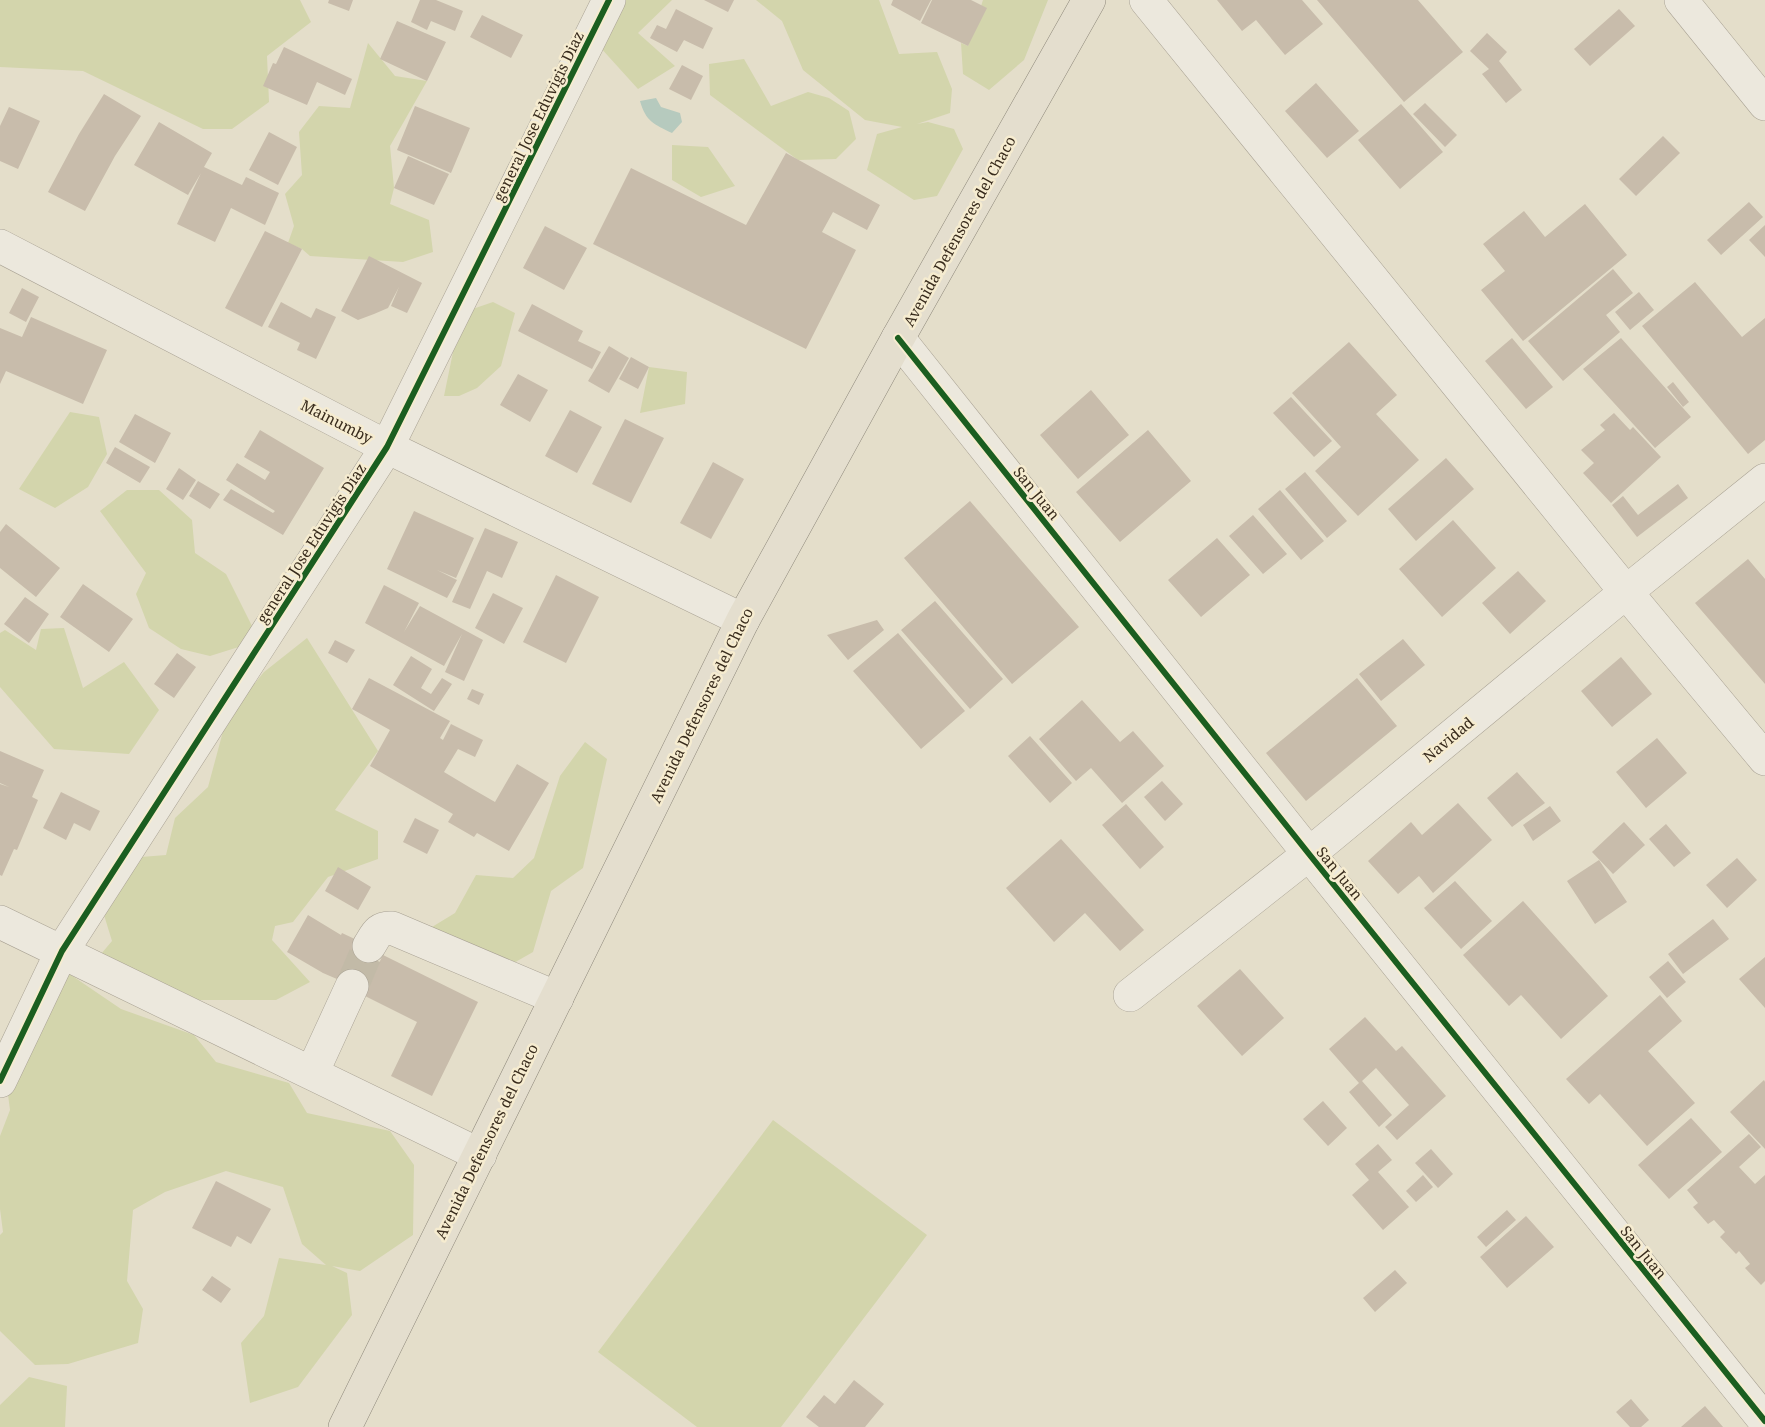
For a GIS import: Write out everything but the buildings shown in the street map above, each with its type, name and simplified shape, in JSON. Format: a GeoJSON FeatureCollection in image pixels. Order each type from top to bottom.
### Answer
{"type":"FeatureCollection","features":[{"type":"Feature","properties":{"kind":"main road","name":"Avenida Defensores del Chaco"},"geometry":{"type":"LineString","coordinates":[[345,1427],[743,620],[898,338],[1089,0]]}},
{"type":"Feature","properties":{"kind":"street","name":"general Jose Eduvigis Diaz"},"geometry":{"type":"LineString","coordinates":[[0,1081],[62,951],[387,447],[609,0]]}},
{"type":"Feature","properties":{"kind":"street"},"geometry":{"type":"LineString","coordinates":[[1146,0],[1626,592],[1765,759]]}},
{"type":"Feature","properties":{"kind":"street"},"geometry":{"type":"LineString","coordinates":[[1681,0],[1765,104]]}},
{"type":"Feature","properties":{"kind":"street","name":"Mainumby"},"geometry":{"type":"LineString","coordinates":[[0,246],[387,447],[743,620]]}},
{"type":"Feature","properties":{"kind":"street","name":"San Juan"},"geometry":{"type":"LineString","coordinates":[[898,338],[1765,1421]]}},
{"type":"Feature","properties":{"kind":"street","name":"Navidad"},"geometry":{"type":"LineString","coordinates":[[1130,995],[1309,854],[1765,480]]}},
{"type":"Feature","properties":{"kind":"street"},"geometry":{"type":"LineString","coordinates":[[0,922],[480,1155]]}},
{"type":"Feature","properties":{"kind":"street"},"geometry":{"type":"LineString","coordinates":[[369,946],[378,930],[385,927],[392,928],[557,998]]}},
{"type":"Feature","properties":{"kind":"street"},"geometry":{"type":"LineString","coordinates":[[312,1073],[352,986]]}},
{"type":"Feature","properties":{"kind":"green space"},"geometry":{"type":"Polygon","coordinates":[[[0,0],[300,0],[311,22],[267,56],[269,102],[232,129],[203,129],[83,71],[0,67],[0,0]]]}},
{"type":"Feature","properties":{"kind":"green space"},"geometry":{"type":"Polygon","coordinates":[[[619,0],[672,0],[638,33],[675,66],[638,89],[599,46],[619,0]]]}},
{"type":"Feature","properties":{"kind":"green space"},"geometry":{"type":"Polygon","coordinates":[[[756,0],[879,0],[899,54],[937,52],[952,89],[950,113],[917,124],[928,122],[954,129],[963,149],[937,196],[914,200],[867,170],[877,134],[902,127],[865,120],[803,70],[782,21],[756,0]]]}},
{"type":"Feature","properties":{"kind":"green space"},"geometry":{"type":"Polygon","coordinates":[[[983,0],[1048,0],[1024,60],[989,90],[963,74],[961,43],[968,46],[983,0]]]}},
{"type":"Feature","properties":{"kind":"green space"},"geometry":{"type":"Polygon","coordinates":[[[368,43],[395,76],[427,81],[390,146],[394,188],[390,204],[429,220],[433,252],[403,262],[310,256],[302,249],[288,243],[294,226],[285,194],[302,175],[299,132],[319,106],[350,108],[368,43]]]}},
{"type":"Feature","properties":{"kind":"green space"},"geometry":{"type":"Polygon","coordinates":[[[744,59],[771,106],[808,92],[829,98],[849,111],[856,139],[836,159],[798,160],[710,95],[709,64],[744,59]]]}},
{"type":"Feature","properties":{"kind":"green space"},"geometry":{"type":"Polygon","coordinates":[[[672,145],[708,147],[735,186],[701,197],[672,180],[672,145]]]}},
{"type":"Feature","properties":{"kind":"green space"},"geometry":{"type":"Polygon","coordinates":[[[493,302],[515,313],[501,366],[477,388],[459,396],[444,396],[461,313],[493,302]]]}},
{"type":"Feature","properties":{"kind":"green space"},"geometry":{"type":"Polygon","coordinates":[[[649,367],[687,372],[685,404],[640,413],[649,367]]]}},
{"type":"Feature","properties":{"kind":"green space"},"geometry":{"type":"Polygon","coordinates":[[[70,412],[99,417],[107,454],[88,487],[55,508],[19,489],[70,412]]]}},
{"type":"Feature","properties":{"kind":"green space"},"geometry":{"type":"Polygon","coordinates":[[[127,490],[159,490],[192,520],[195,553],[226,574],[253,628],[245,645],[210,656],[181,649],[149,628],[136,594],[146,573],[100,511],[127,490]]]}},
{"type":"Feature","properties":{"kind":"green space"},"geometry":{"type":"Polygon","coordinates":[[[64,628],[83,688],[124,662],[159,710],[129,754],[54,749],[0,687],[0,633],[5,630],[36,650],[41,629],[64,628]]]}},
{"type":"Feature","properties":{"kind":"green space"},"geometry":{"type":"Polygon","coordinates":[[[307,638],[378,751],[335,810],[378,831],[378,859],[328,877],[293,922],[275,926],[272,940],[310,982],[276,1000],[196,1000],[101,954],[112,941],[104,915],[141,857],[166,855],[175,818],[208,787],[225,724],[241,700],[264,672],[307,638]]]}},
{"type":"Feature","properties":{"kind":"green space"},"geometry":{"type":"Polygon","coordinates":[[[585,742],[607,759],[583,868],[551,891],[533,952],[496,973],[432,927],[455,913],[476,875],[513,878],[534,858],[560,776],[585,742]]]}},
{"type":"Feature","properties":{"kind":"green space"},"geometry":{"type":"Polygon","coordinates":[[[68,973],[121,1009],[194,1035],[216,1062],[289,1083],[307,1113],[390,1131],[414,1165],[413,1235],[360,1271],[332,1266],[347,1273],[352,1315],[298,1387],[250,1403],[241,1343],[264,1316],[279,1258],[326,1265],[302,1244],[283,1187],[226,1171],[165,1192],[133,1210],[127,1281],[143,1309],[138,1343],[68,1364],[35,1365],[0,1331],[0,1235],[3,1232],[0,1209],[0,1136],[10,1110],[4,1064],[68,973]]]}},
{"type":"Feature","properties":{"kind":"green space"},"geometry":{"type":"Polygon","coordinates":[[[773,1120],[927,1235],[781,1427],[697,1427],[598,1352],[773,1120]]]}},
{"type":"Feature","properties":{"kind":"green space"},"geometry":{"type":"Polygon","coordinates":[[[29,1377],[67,1386],[65,1427],[0,1427],[0,1405],[29,1377]]]}},
{"type":"Feature","properties":{"kind":"shaded area"},"geometry":{"type":"Polygon","coordinates":[[[656,98],[661,107],[680,113],[682,122],[672,133],[652,122],[642,108],[640,101],[656,98]]]}},
{"type":"Feature","properties":{"kind":"tunnel"},"geometry":{"type":"LineString","coordinates":[[352,986],[369,946]]}},
{"type":"Feature","properties":{"kind":"cycle path"},"geometry":{"type":"LineString","coordinates":[[0,1081],[62,951],[387,447],[609,0]]}},
{"type":"Feature","properties":{"kind":"cycle path"},"geometry":{"type":"LineString","coordinates":[[898,338],[1765,1421]]}}]}
